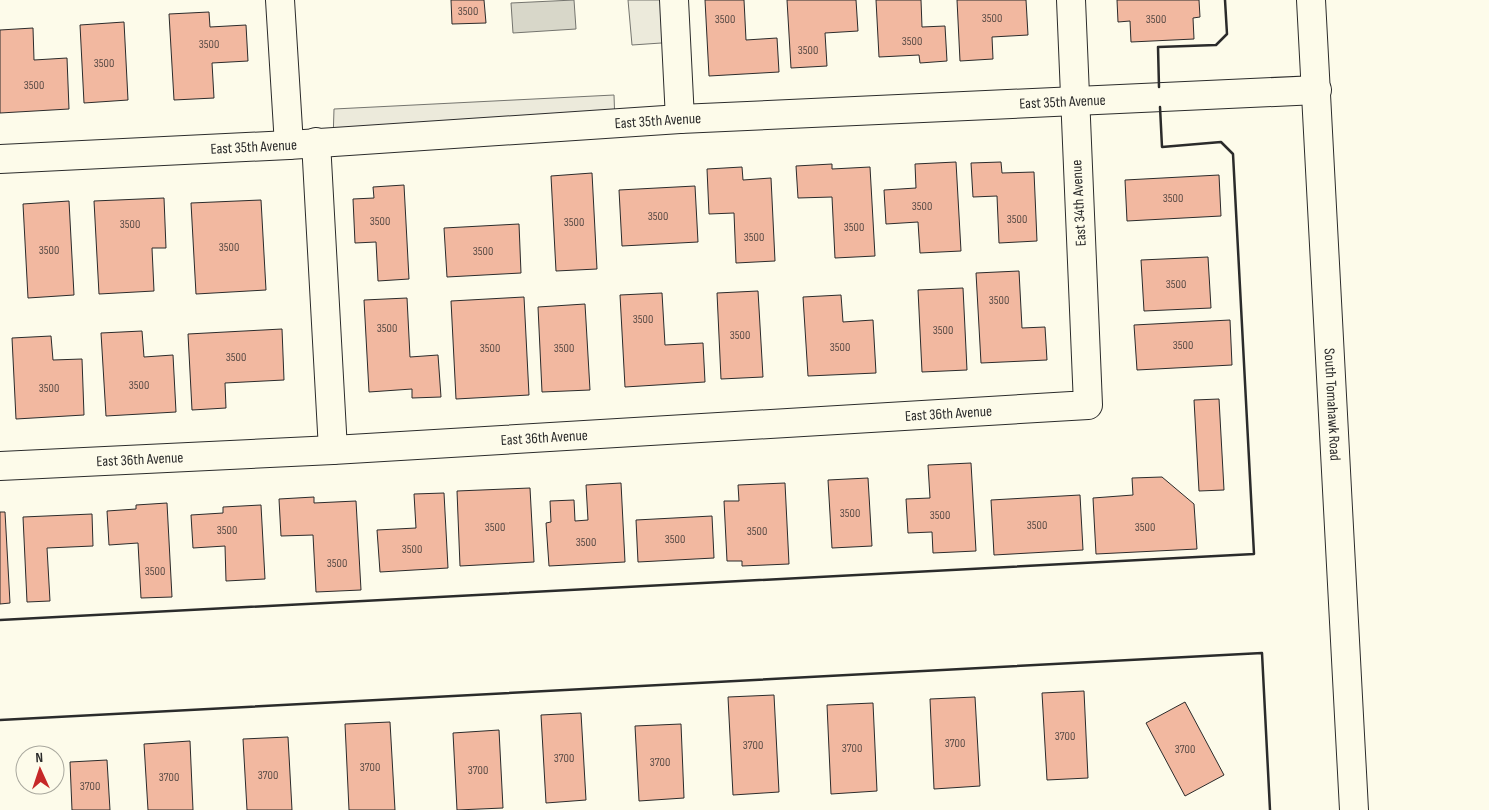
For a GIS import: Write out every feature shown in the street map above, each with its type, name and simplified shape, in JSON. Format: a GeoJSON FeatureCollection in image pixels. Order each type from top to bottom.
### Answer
{"type":"FeatureCollection","features":[{"type":"Feature","properties":{"kind":"main road"},"geometry":{"type":"LineString","coordinates":[[280,0],[302,143],[333,450]]}},
{"type":"Feature","properties":{"kind":"main road"},"geometry":{"type":"LineString","coordinates":[[674,0],[680,119]]}},
{"type":"Feature","properties":{"kind":"main road","name":"East 34th Avenue"},"geometry":{"type":"LineString","coordinates":[[1070,0],[1088,405]]}},
{"type":"Feature","properties":{"kind":"main road","name":"South Tomahawk Road"},"geometry":{"type":"LineString","coordinates":[[1311,0],[1354,810]]}},
{"type":"Feature","properties":{"kind":"main road","name":"East 35th Avenue"},"geometry":{"type":"LineString","coordinates":[[0,158],[302,143],[680,119],[1317,90]]}},
{"type":"Feature","properties":{"kind":"main road","name":"East 36th Avenue"},"geometry":{"type":"LineString","coordinates":[[0,466],[333,450],[1088,405]]}},
{"type":"Feature","properties":{"kind":"shaded area"},"geometry":{"type":"Polygon","coordinates":[[[574,0],[576,29],[513,33],[511,3],[574,0]]]}},
{"type":"Feature","properties":{"kind":"shaded area"},"geometry":{"type":"Polygon","coordinates":[[[628,0],[674,0],[676,42],[632,45],[628,0]]]}},
{"type":"Feature","properties":{"kind":"shaded area"},"geometry":{"type":"Polygon","coordinates":[[[614,95],[615,124],[333,141],[334,109],[614,95]]]}},
{"type":"Feature","properties":{"kind":"building"},"geometry":{"type":"Polygon","coordinates":[[[451,0],[484,0],[486,23],[452,24],[451,0]]]}},
{"type":"Feature","properties":{"kind":"building"},"geometry":{"type":"Polygon","coordinates":[[[705,0],[744,0],[746,40],[777,38],[779,72],[709,76],[705,0]]]}},
{"type":"Feature","properties":{"kind":"building"},"geometry":{"type":"Polygon","coordinates":[[[787,0],[856,0],[858,31],[825,33],[827,66],[791,68],[787,0]]]}},
{"type":"Feature","properties":{"kind":"building"},"geometry":{"type":"Polygon","coordinates":[[[876,0],[921,0],[922,27],[945,26],[947,61],[920,63],[919,55],[879,57],[876,0]]]}},
{"type":"Feature","properties":{"kind":"building"},"geometry":{"type":"Polygon","coordinates":[[[957,0],[1026,0],[1028,35],[992,37],[993,59],[960,61],[957,0]]]}},
{"type":"Feature","properties":{"kind":"building"},"geometry":{"type":"Polygon","coordinates":[[[1117,0],[1199,0],[1200,17],[1193,18],[1194,39],[1131,42],[1130,21],[1118,22],[1117,0]]]}},
{"type":"Feature","properties":{"kind":"building"},"geometry":{"type":"Polygon","coordinates":[[[209,12],[210,27],[246,25],[248,61],[212,63],[214,98],[174,100],[169,14],[209,12]]]}},
{"type":"Feature","properties":{"kind":"building"},"geometry":{"type":"Polygon","coordinates":[[[124,22],[128,100],[84,103],[80,25],[124,22]]]}},
{"type":"Feature","properties":{"kind":"building"},"geometry":{"type":"Polygon","coordinates":[[[33,28],[34,60],[67,58],[69,109],[0,113],[0,30],[33,28]]]}},
{"type":"Feature","properties":{"kind":"building"},"geometry":{"type":"Polygon","coordinates":[[[956,162],[961,251],[920,253],[918,222],[886,224],[884,190],[916,188],[915,164],[956,162]]]}},
{"type":"Feature","properties":{"kind":"building"},"geometry":{"type":"Polygon","coordinates":[[[1001,162],[1002,173],[1034,172],[1037,241],[999,243],[997,196],[973,197],[971,163],[1001,162]]]}},
{"type":"Feature","properties":{"kind":"building"},"geometry":{"type":"Polygon","coordinates":[[[832,164],[832,169],[870,167],[875,256],[835,258],[832,197],[798,198],[796,166],[832,164]]]}},
{"type":"Feature","properties":{"kind":"building"},"geometry":{"type":"Polygon","coordinates":[[[742,167],[743,180],[771,178],[775,261],[736,263],[734,213],[709,214],[707,169],[742,167]]]}},
{"type":"Feature","properties":{"kind":"building"},"geometry":{"type":"Polygon","coordinates":[[[592,173],[597,269],[556,271],[551,176],[592,173]]]}},
{"type":"Feature","properties":{"kind":"building"},"geometry":{"type":"Polygon","coordinates":[[[1219,175],[1221,216],[1127,221],[1125,180],[1219,175]]]}},
{"type":"Feature","properties":{"kind":"building"},"geometry":{"type":"Polygon","coordinates":[[[404,185],[409,279],[378,281],[376,242],[355,243],[353,199],[374,198],[373,187],[404,185]]]}},
{"type":"Feature","properties":{"kind":"building"},"geometry":{"type":"Polygon","coordinates":[[[695,186],[698,242],[622,246],[619,190],[695,186]]]}},
{"type":"Feature","properties":{"kind":"building"},"geometry":{"type":"Polygon","coordinates":[[[164,198],[166,248],[152,248],[154,291],[99,294],[94,201],[164,198]]]}},
{"type":"Feature","properties":{"kind":"building"},"geometry":{"type":"Polygon","coordinates":[[[261,200],[266,290],[196,294],[191,203],[261,200]]]}},
{"type":"Feature","properties":{"kind":"building"},"geometry":{"type":"Polygon","coordinates":[[[69,201],[74,295],[28,298],[23,204],[69,201]]]}},
{"type":"Feature","properties":{"kind":"building"},"geometry":{"type":"Polygon","coordinates":[[[519,224],[521,273],[447,277],[444,228],[519,224]]]}},
{"type":"Feature","properties":{"kind":"building"},"geometry":{"type":"Polygon","coordinates":[[[1208,257],[1211,308],[1144,311],[1141,260],[1208,257]]]}},
{"type":"Feature","properties":{"kind":"building"},"geometry":{"type":"Polygon","coordinates":[[[1019,271],[1022,328],[1045,327],[1047,360],[981,363],[976,273],[1019,271]]]}},
{"type":"Feature","properties":{"kind":"building"},"geometry":{"type":"Polygon","coordinates":[[[963,288],[967,370],[922,372],[918,290],[963,288]]]}},
{"type":"Feature","properties":{"kind":"building"},"geometry":{"type":"Polygon","coordinates":[[[758,291],[763,377],[721,379],[717,293],[758,291]]]}},
{"type":"Feature","properties":{"kind":"building"},"geometry":{"type":"Polygon","coordinates":[[[662,293],[665,345],[703,343],[705,382],[625,387],[620,295],[662,293]]]}},
{"type":"Feature","properties":{"kind":"building"},"geometry":{"type":"Polygon","coordinates":[[[841,295],[843,322],[873,320],[876,373],[808,376],[803,297],[841,295]]]}},
{"type":"Feature","properties":{"kind":"building"},"geometry":{"type":"Polygon","coordinates":[[[524,297],[529,395],[456,399],[451,301],[524,297]]]}},
{"type":"Feature","properties":{"kind":"building"},"geometry":{"type":"Polygon","coordinates":[[[407,298],[410,357],[438,355],[441,397],[412,398],[412,389],[369,392],[364,300],[407,298]]]}},
{"type":"Feature","properties":{"kind":"building"},"geometry":{"type":"Polygon","coordinates":[[[585,304],[590,390],[542,392],[538,307],[585,304]]]}},
{"type":"Feature","properties":{"kind":"building"},"geometry":{"type":"Polygon","coordinates":[[[1230,320],[1232,365],[1137,370],[1134,325],[1230,320]]]}},
{"type":"Feature","properties":{"kind":"building"},"geometry":{"type":"Polygon","coordinates":[[[282,329],[284,380],[225,383],[226,408],[192,410],[188,334],[282,329]]]}},
{"type":"Feature","properties":{"kind":"building"},"geometry":{"type":"Polygon","coordinates":[[[142,331],[144,357],[173,355],[176,412],[106,416],[101,333],[142,331]]]}},
{"type":"Feature","properties":{"kind":"building"},"geometry":{"type":"Polygon","coordinates":[[[51,336],[53,360],[82,359],[84,415],[16,419],[12,338],[51,336]]]}},
{"type":"Feature","properties":{"kind":"building"},"geometry":{"type":"Polygon","coordinates":[[[1219,399],[1224,490],[1199,491],[1194,400],[1219,399]]]}},
{"type":"Feature","properties":{"kind":"building"},"geometry":{"type":"Polygon","coordinates":[[[971,463],[976,551],[933,553],[932,532],[908,533],[906,499],[930,498],[928,465],[971,463]]]}},
{"type":"Feature","properties":{"kind":"building"},"geometry":{"type":"Polygon","coordinates":[[[1162,477],[1194,504],[1197,549],[1096,554],[1093,498],[1133,495],[1132,478],[1162,477]]]}},
{"type":"Feature","properties":{"kind":"building"},"geometry":{"type":"Polygon","coordinates":[[[868,478],[872,546],[832,548],[828,480],[868,478]]]}},
{"type":"Feature","properties":{"kind":"building"},"geometry":{"type":"Polygon","coordinates":[[[621,483],[625,562],[549,566],[546,523],[551,522],[550,501],[574,500],[575,521],[588,520],[586,485],[621,483]]]}},
{"type":"Feature","properties":{"kind":"building"},"geometry":{"type":"Polygon","coordinates":[[[785,483],[789,564],[742,566],[742,561],[727,561],[724,501],[739,501],[738,485],[785,483]]]}},
{"type":"Feature","properties":{"kind":"building"},"geometry":{"type":"Polygon","coordinates":[[[530,488],[534,562],[460,566],[457,491],[530,488]]]}},
{"type":"Feature","properties":{"kind":"building"},"geometry":{"type":"Polygon","coordinates":[[[444,493],[448,568],[380,572],[377,530],[416,528],[414,494],[444,493]]]}},
{"type":"Feature","properties":{"kind":"building"},"geometry":{"type":"Polygon","coordinates":[[[1080,495],[1083,550],[994,555],[991,500],[1080,495]]]}},
{"type":"Feature","properties":{"kind":"building"},"geometry":{"type":"Polygon","coordinates":[[[314,497],[314,503],[356,501],[361,590],[316,592],[313,535],[281,536],[279,499],[314,497]]]}},
{"type":"Feature","properties":{"kind":"building"},"geometry":{"type":"Polygon","coordinates":[[[167,503],[172,597],[141,598],[138,543],[109,545],[107,511],[136,509],[136,505],[167,503]]]}},
{"type":"Feature","properties":{"kind":"building"},"geometry":{"type":"Polygon","coordinates":[[[261,505],[265,579],[226,581],[225,546],[193,548],[191,515],[223,513],[223,507],[261,505]]]}},
{"type":"Feature","properties":{"kind":"building"},"geometry":{"type":"Polygon","coordinates":[[[0,512],[5,512],[10,603],[0,604],[0,512]]]}},
{"type":"Feature","properties":{"kind":"building"},"geometry":{"type":"Polygon","coordinates":[[[92,514],[93,546],[47,548],[50,601],[27,602],[23,517],[92,514]]]}},
{"type":"Feature","properties":{"kind":"building"},"geometry":{"type":"Polygon","coordinates":[[[712,516],[714,558],[638,562],[636,520],[712,516]]]}},
{"type":"Feature","properties":{"kind":"building"},"geometry":{"type":"Polygon","coordinates":[[[1084,691],[1088,778],[1047,780],[1042,693],[1084,691]]]}},
{"type":"Feature","properties":{"kind":"building"},"geometry":{"type":"Polygon","coordinates":[[[774,695],[779,792],[733,795],[728,697],[774,695]]]}},
{"type":"Feature","properties":{"kind":"building"},"geometry":{"type":"Polygon","coordinates":[[[975,697],[980,786],[934,789],[930,699],[975,697]]]}},
{"type":"Feature","properties":{"kind":"building"},"geometry":{"type":"Polygon","coordinates":[[[1185,702],[1224,775],[1185,796],[1146,723],[1185,702]]]}},
{"type":"Feature","properties":{"kind":"building"},"geometry":{"type":"Polygon","coordinates":[[[873,703],[877,791],[831,794],[827,705],[873,703]]]}},
{"type":"Feature","properties":{"kind":"building"},"geometry":{"type":"Polygon","coordinates":[[[581,713],[586,800],[546,803],[541,715],[581,713]]]}},
{"type":"Feature","properties":{"kind":"building"},"geometry":{"type":"Polygon","coordinates":[[[390,722],[395,810],[349,810],[345,724],[390,722]]]}},
{"type":"Feature","properties":{"kind":"building"},"geometry":{"type":"Polygon","coordinates":[[[681,724],[684,798],[639,801],[635,726],[681,724]]]}},
{"type":"Feature","properties":{"kind":"building"},"geometry":{"type":"Polygon","coordinates":[[[499,730],[503,808],[457,810],[453,733],[499,730]]]}},
{"type":"Feature","properties":{"kind":"building"},"geometry":{"type":"Polygon","coordinates":[[[288,737],[292,810],[247,810],[243,739],[288,737]]]}},
{"type":"Feature","properties":{"kind":"building"},"geometry":{"type":"Polygon","coordinates":[[[190,741],[193,810],[148,810],[144,744],[190,741]]]}},
{"type":"Feature","properties":{"kind":"building"},"geometry":{"type":"Polygon","coordinates":[[[107,760],[110,810],[72,810],[70,762],[107,760]]]}},
{"type":"Feature","properties":{"kind":"wall"},"geometry":{"type":"LineString","coordinates":[[1159,87],[1158,47],[1216,45],[1227,34],[1225,0]]}},
{"type":"Feature","properties":{"kind":"wall"},"geometry":{"type":"LineString","coordinates":[[0,620],[1254,554],[1233,154],[1221,142],[1162,147],[1160,107]]}},
{"type":"Feature","properties":{"kind":"wall"},"geometry":{"type":"LineString","coordinates":[[0,720],[1262,653],[1270,810]]}}]}
